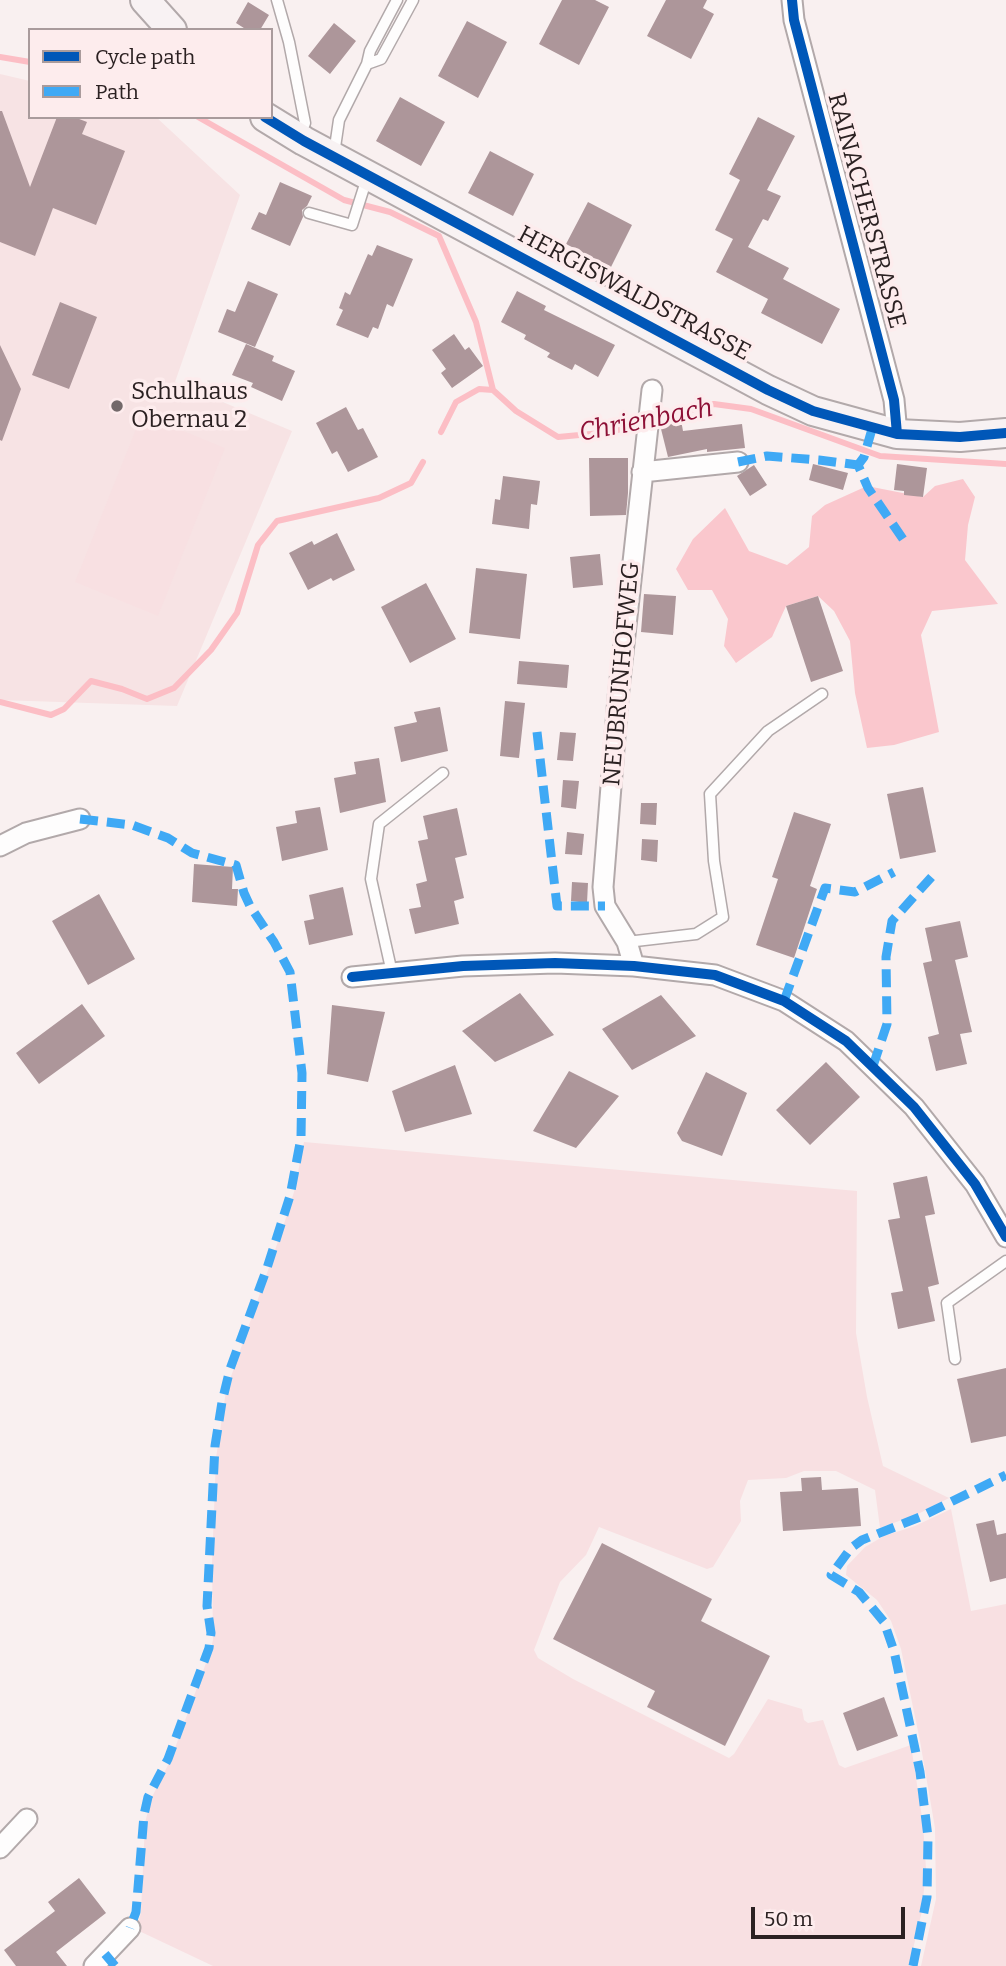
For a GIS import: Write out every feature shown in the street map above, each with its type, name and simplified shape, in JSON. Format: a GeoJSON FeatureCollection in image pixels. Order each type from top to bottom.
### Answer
{"type":"FeatureCollection","features":[{"type":"Feature","properties":{"kind":"street"},"geometry":{"type":"LineString","coordinates":[[145,0],[170,28]]}},
{"type":"Feature","properties":{"kind":"street","name":"RAINACHERSTRASSE"},"geometry":{"type":"LineString","coordinates":[[792,0],[794,20],[894,400],[897,434]]}},
{"type":"Feature","properties":{"kind":"street","name":"HERGISWALDSTRASSE"},"geometry":{"type":"LineString","coordinates":[[268,119],[334,157],[365,183],[813,411],[897,434],[960,437],[1006,433]]}},
{"type":"Feature","properties":{"kind":"street","name":"NEUBRUNHOFWEG"},"geometry":{"type":"LineString","coordinates":[[634,966],[627,942],[605,906],[603,887],[618,698],[652,390]]}},
{"type":"Feature","properties":{"kind":"street"},"geometry":{"type":"LineString","coordinates":[[642,472],[738,462]]}},
{"type":"Feature","properties":{"kind":"street"},"geometry":{"type":"LineString","coordinates":[[0,846],[26,833],[80,819]]}},
{"type":"Feature","properties":{"kind":"street"},"geometry":{"type":"LineString","coordinates":[[352,977],[463,966],[555,963],[634,966],[715,975],[784,1001],[846,1041],[914,1107],[975,1184],[1006,1237]]}},
{"type":"Feature","properties":{"kind":"street"},"geometry":{"type":"LineString","coordinates":[[0,1847],[27,1819]]}},
{"type":"Feature","properties":{"kind":"street"},"geometry":{"type":"LineString","coordinates":[[94,1966],[130,1928]]}},
{"type":"Feature","properties":{"kind":"lane"},"geometry":{"type":"LineString","coordinates":[[277,0],[289,42],[305,123],[299,138]]}},
{"type":"Feature","properties":{"kind":"lane"},"geometry":{"type":"LineString","coordinates":[[334,157],[339,120],[367,64],[370,51],[397,0]]}},
{"type":"Feature","properties":{"kind":"lane"},"geometry":{"type":"LineString","coordinates":[[367,64],[380,59],[412,0]]}},
{"type":"Feature","properties":{"kind":"lane"},"geometry":{"type":"LineString","coordinates":[[309,213],[352,225],[365,183]]}},
{"type":"Feature","properties":{"kind":"lane"},"geometry":{"type":"LineString","coordinates":[[627,942],[696,934],[723,917],[713,861],[710,794],[768,731],[822,694]]}},
{"type":"Feature","properties":{"kind":"lane"},"geometry":{"type":"LineString","coordinates":[[392,973],[371,878],[379,824],[443,773]]}},
{"type":"Feature","properties":{"kind":"lane"},"geometry":{"type":"LineString","coordinates":[[955,1359],[947,1303],[1006,1261]]}},
{"type":"Feature","properties":{"kind":"shaded area","name":"Schulhaus Obernau 2"},"geometry":{"type":"Polygon","coordinates":[[[0,74],[28,81],[28,119],[158,119],[240,195],[175,382],[292,431],[177,706],[0,700],[0,74]]]}},
{"type":"Feature","properties":{"kind":"shaded area"},"geometry":{"type":"Polygon","coordinates":[[[142,414],[225,448],[158,616],[75,582],[142,414]]]}},
{"type":"Feature","properties":{"kind":"shaded area"},"geometry":{"type":"Polygon","coordinates":[[[963,479],[975,497],[968,525],[965,560],[998,604],[932,611],[921,635],[939,732],[894,745],[867,748],[855,693],[850,641],[834,611],[818,596],[786,606],[772,637],[736,663],[724,646],[728,619],[712,590],[688,590],[676,569],[693,539],[725,508],[749,551],[787,565],[809,547],[812,516],[825,505],[867,486],[923,497],[935,486],[963,479]]]}},
{"type":"Feature","properties":{"kind":"shaded area"},"geometry":{"type":"Polygon","coordinates":[[[304,1142],[857,1191],[856,1333],[883,1466],[949,1498],[918,1514],[880,1528],[875,1490],[836,1471],[804,1471],[786,1478],[748,1480],[740,1501],[741,1521],[713,1567],[707,1569],[599,1527],[586,1555],[560,1582],[534,1650],[538,1658],[573,1679],[729,1758],[768,1699],[802,1709],[804,1720],[808,1723],[823,1720],[839,1765],[845,1768],[911,1745],[923,1824],[926,1868],[922,1911],[909,1966],[213,1966],[137,1930],[141,1912],[145,1823],[151,1799],[171,1759],[213,1640],[212,1564],[216,1458],[226,1391],[294,1192],[304,1142]]]}},
{"type":"Feature","properties":{"kind":"shaded area"},"geometry":{"type":"Polygon","coordinates":[[[951,1509],[971,1611],[1006,1604],[1006,1966],[921,1966],[936,1899],[935,1828],[920,1741],[901,1649],[891,1621],[877,1600],[846,1575],[847,1566],[865,1547],[884,1536],[915,1526],[951,1509]]]}},
{"type":"Feature","properties":{"kind":"building"},"geometry":{"type":"Polygon","coordinates":[[[562,0],[595,0],[609,7],[579,65],[539,44],[562,0]]]}},
{"type":"Feature","properties":{"kind":"building"},"geometry":{"type":"Polygon","coordinates":[[[666,0],[707,0],[703,8],[714,14],[691,59],[647,36],[666,0]]]}},
{"type":"Feature","properties":{"kind":"building"},"geometry":{"type":"Polygon","coordinates":[[[248,2],[269,15],[261,28],[244,28],[236,23],[248,2]]]}},
{"type":"Feature","properties":{"kind":"building"},"geometry":{"type":"Polygon","coordinates":[[[467,21],[507,42],[478,98],[438,76],[467,21]]]}},
{"type":"Feature","properties":{"kind":"building"},"geometry":{"type":"Polygon","coordinates":[[[334,23],[356,41],[330,74],[308,56],[334,23]]]}},
{"type":"Feature","properties":{"kind":"building"},"geometry":{"type":"Polygon","coordinates":[[[400,97],[445,122],[421,166],[376,141],[400,97]]]}},
{"type":"Feature","properties":{"kind":"building"},"geometry":{"type":"Polygon","coordinates":[[[0,111],[30,187],[56,119],[79,119],[87,122],[82,134],[125,151],[96,225],[53,208],[35,256],[0,242],[0,111]]]}},
{"type":"Feature","properties":{"kind":"building"},"geometry":{"type":"Polygon","coordinates":[[[758,117],[795,136],[767,190],[781,196],[768,221],[763,219],[748,247],[789,268],[783,279],[840,309],[822,344],[761,313],[768,299],[716,272],[733,239],[715,230],[740,180],[729,174],[758,117]]]}},
{"type":"Feature","properties":{"kind":"building"},"geometry":{"type":"Polygon","coordinates":[[[490,151],[534,174],[513,216],[468,193],[490,151]]]}},
{"type":"Feature","properties":{"kind":"building"},"geometry":{"type":"Polygon","coordinates":[[[280,182],[312,196],[302,210],[303,217],[290,246],[251,229],[259,212],[266,215],[280,182]]]}},
{"type":"Feature","properties":{"kind":"building"},"geometry":{"type":"Polygon","coordinates":[[[588,202],[632,225],[611,267],[566,244],[588,202]]]}},
{"type":"Feature","properties":{"kind":"building"},"geometry":{"type":"Polygon","coordinates":[[[377,245],[413,259],[393,307],[387,304],[378,329],[373,327],[368,338],[336,325],[343,310],[339,308],[345,292],[350,295],[368,254],[372,256],[377,245]]]}},
{"type":"Feature","properties":{"kind":"building"},"geometry":{"type":"Polygon","coordinates":[[[248,281],[278,294],[255,347],[218,332],[227,309],[235,312],[248,281]]]}},
{"type":"Feature","properties":{"kind":"building"},"geometry":{"type":"Polygon","coordinates":[[[517,291],[546,306],[544,310],[615,345],[598,377],[575,364],[572,370],[547,357],[550,353],[524,339],[526,335],[501,322],[517,291]]]}},
{"type":"Feature","properties":{"kind":"building"},"geometry":{"type":"Polygon","coordinates":[[[60,302],[97,317],[69,389],[32,375],[60,302]]]}},
{"type":"Feature","properties":{"kind":"building"},"geometry":{"type":"Polygon","coordinates":[[[454,334],[465,350],[469,347],[483,366],[452,388],[441,373],[446,369],[432,350],[454,334]]]}},
{"type":"Feature","properties":{"kind":"building"},"geometry":{"type":"Polygon","coordinates":[[[246,344],[274,356],[272,361],[295,371],[282,401],[251,387],[253,383],[232,375],[246,344]]]}},
{"type":"Feature","properties":{"kind":"building"},"geometry":{"type":"Polygon","coordinates":[[[0,345],[21,389],[2,441],[0,440],[0,345]]]}},
{"type":"Feature","properties":{"kind":"building"},"geometry":{"type":"Polygon","coordinates":[[[346,407],[358,430],[363,428],[378,457],[348,472],[337,451],[332,454],[316,423],[346,407]]]}},
{"type":"Feature","properties":{"kind":"building"},"geometry":{"type":"Polygon","coordinates":[[[681,420],[683,431],[742,424],[745,448],[707,452],[707,449],[668,457],[660,425],[681,420]]]}},
{"type":"Feature","properties":{"kind":"building"},"geometry":{"type":"Polygon","coordinates":[[[589,458],[628,458],[626,515],[590,516],[589,458]]]}},
{"type":"Feature","properties":{"kind":"building"},"geometry":{"type":"Polygon","coordinates":[[[813,464],[848,473],[843,490],[809,480],[813,464]]]}},
{"type":"Feature","properties":{"kind":"building"},"geometry":{"type":"Polygon","coordinates":[[[897,464],[927,468],[923,497],[904,495],[904,491],[894,490],[897,464]]]}},
{"type":"Feature","properties":{"kind":"building"},"geometry":{"type":"Polygon","coordinates":[[[754,465],[767,485],[750,496],[737,476],[754,465]]]}},
{"type":"Feature","properties":{"kind":"building"},"geometry":{"type":"Polygon","coordinates":[[[503,476],[540,481],[537,505],[531,504],[529,529],[492,524],[495,499],[500,500],[503,476]]]}},
{"type":"Feature","properties":{"kind":"building"},"geometry":{"type":"Polygon","coordinates":[[[337,533],[355,570],[308,590],[289,553],[312,541],[314,545],[337,533]]]}},
{"type":"Feature","properties":{"kind":"building"},"geometry":{"type":"Polygon","coordinates":[[[600,554],[603,585],[573,588],[570,557],[600,554]]]}},
{"type":"Feature","properties":{"kind":"building"},"geometry":{"type":"Polygon","coordinates":[[[476,568],[527,574],[520,639],[469,633],[476,568]]]}},
{"type":"Feature","properties":{"kind":"building"},"geometry":{"type":"Polygon","coordinates":[[[426,583],[456,639],[410,663],[381,607],[426,583]]]}},
{"type":"Feature","properties":{"kind":"building"},"geometry":{"type":"Polygon","coordinates":[[[644,594],[676,596],[673,635],[641,632],[644,594]]]}},
{"type":"Feature","properties":{"kind":"building"},"geometry":{"type":"Polygon","coordinates":[[[818,596],[843,671],[811,682],[786,606],[818,596]]]}},
{"type":"Feature","properties":{"kind":"building"},"geometry":{"type":"Polygon","coordinates":[[[519,661],[569,665],[567,688],[517,684],[519,661]]]}},
{"type":"Feature","properties":{"kind":"building"},"geometry":{"type":"Polygon","coordinates":[[[505,701],[525,703],[519,758],[500,756],[505,701]]]}},
{"type":"Feature","properties":{"kind":"building"},"geometry":{"type":"Polygon","coordinates":[[[440,707],[448,751],[401,762],[394,727],[417,722],[414,712],[440,707]]]}},
{"type":"Feature","properties":{"kind":"building"},"geometry":{"type":"Polygon","coordinates":[[[560,732],[576,733],[573,761],[557,760],[560,732]]]}},
{"type":"Feature","properties":{"kind":"building"},"geometry":{"type":"Polygon","coordinates":[[[379,758],[386,802],[340,813],[334,778],[356,774],[354,762],[379,758]]]}},
{"type":"Feature","properties":{"kind":"building"},"geometry":{"type":"Polygon","coordinates":[[[563,780],[579,781],[576,809],[561,807],[563,780]]]}},
{"type":"Feature","properties":{"kind":"building"},"geometry":{"type":"Polygon","coordinates":[[[923,787],[936,852],[900,859],[887,794],[923,787]]]}},
{"type":"Feature","properties":{"kind":"building"},"geometry":{"type":"Polygon","coordinates":[[[641,803],[657,803],[656,825],[640,824],[641,803]]]}},
{"type":"Feature","properties":{"kind":"building"},"geometry":{"type":"Polygon","coordinates":[[[320,807],[328,850],[282,861],[276,827],[297,823],[295,811],[320,807]]]}},
{"type":"Feature","properties":{"kind":"building"},"geometry":{"type":"Polygon","coordinates":[[[457,808],[467,855],[455,858],[464,898],[454,901],[459,924],[415,934],[409,909],[421,907],[416,884],[427,881],[418,841],[428,839],[423,816],[457,808]]]}},
{"type":"Feature","properties":{"kind":"building"},"geometry":{"type":"Polygon","coordinates":[[[794,812],[831,824],[810,886],[817,889],[794,958],[756,945],[778,879],[772,877],[794,812]]]}},
{"type":"Feature","properties":{"kind":"building"},"geometry":{"type":"Polygon","coordinates":[[[567,832],[584,834],[582,855],[565,854],[567,832]]]}},
{"type":"Feature","properties":{"kind":"building"},"geometry":{"type":"Polygon","coordinates":[[[642,839],[658,840],[657,862],[641,860],[642,839]]]}},
{"type":"Feature","properties":{"kind":"building"},"geometry":{"type":"Polygon","coordinates":[[[194,864],[233,867],[232,889],[238,889],[237,906],[192,902],[194,864]]]}},
{"type":"Feature","properties":{"kind":"building"},"geometry":{"type":"Polygon","coordinates":[[[572,882],[588,883],[587,903],[571,901],[572,882]]]}},
{"type":"Feature","properties":{"kind":"building"},"geometry":{"type":"Polygon","coordinates":[[[343,887],[353,935],[309,945],[304,921],[314,919],[309,895],[343,887]]]}},
{"type":"Feature","properties":{"kind":"building"},"geometry":{"type":"Polygon","coordinates":[[[99,894],[135,959],[88,985],[52,921],[99,894]]]}},
{"type":"Feature","properties":{"kind":"building"},"geometry":{"type":"Polygon","coordinates":[[[960,921],[968,957],[955,960],[972,1032],[960,1034],[967,1064],[936,1071],[928,1037],[939,1034],[923,963],[932,961],[925,928],[960,921]]]}},
{"type":"Feature","properties":{"kind":"building"},"geometry":{"type":"Polygon","coordinates":[[[520,993],[554,1035],[495,1062],[462,1031],[520,993]]]}},
{"type":"Feature","properties":{"kind":"building"},"geometry":{"type":"Polygon","coordinates":[[[661,995],[696,1036],[632,1070],[602,1029],[661,995]]]}},
{"type":"Feature","properties":{"kind":"building"},"geometry":{"type":"Polygon","coordinates":[[[82,1004],[105,1036],[39,1084],[16,1053],[82,1004]]]}},
{"type":"Feature","properties":{"kind":"building"},"geometry":{"type":"Polygon","coordinates":[[[332,1005],[385,1012],[368,1082],[327,1074],[332,1005]]]}},
{"type":"Feature","properties":{"kind":"building"},"geometry":{"type":"Polygon","coordinates":[[[826,1062],[860,1097],[810,1145],[776,1110],[826,1062]]]}},
{"type":"Feature","properties":{"kind":"building"},"geometry":{"type":"Polygon","coordinates":[[[455,1065],[472,1114],[405,1132],[392,1091],[455,1065]]]}},
{"type":"Feature","properties":{"kind":"building"},"geometry":{"type":"Polygon","coordinates":[[[569,1071],[619,1096],[576,1148],[533,1131],[569,1071]]]}},
{"type":"Feature","properties":{"kind":"building"},"geometry":{"type":"Polygon","coordinates":[[[706,1072],[747,1093],[722,1156],[682,1141],[677,1133],[706,1072]]]}},
{"type":"Feature","properties":{"kind":"building"},"geometry":{"type":"Polygon","coordinates":[[[927,1176],[935,1214],[925,1216],[939,1284],[928,1287],[935,1321],[898,1329],[891,1293],[903,1291],[888,1220],[900,1218],[893,1183],[927,1176]]]}},
{"type":"Feature","properties":{"kind":"building"},"geometry":{"type":"Polygon","coordinates":[[[1006,1368],[1006,1436],[971,1443],[957,1379],[1006,1368]]]}},
{"type":"Feature","properties":{"kind":"building"},"geometry":{"type":"Polygon","coordinates":[[[821,1477],[822,1490],[858,1488],[861,1526],[783,1531],[780,1492],[802,1491],[801,1478],[821,1477]]]}},
{"type":"Feature","properties":{"kind":"building"},"geometry":{"type":"Polygon","coordinates":[[[994,1520],[997,1535],[1006,1533],[1006,1578],[990,1582],[976,1524],[994,1520]]]}},
{"type":"Feature","properties":{"kind":"building"},"geometry":{"type":"Polygon","coordinates":[[[602,1543],[712,1599],[701,1621],[770,1656],[725,1746],[647,1707],[655,1691],[553,1639],[602,1543]]]}},
{"type":"Feature","properties":{"kind":"building"},"geometry":{"type":"Polygon","coordinates":[[[884,1697],[898,1736],[857,1751],[843,1713],[884,1697]]]}},
{"type":"Feature","properties":{"kind":"building"},"geometry":{"type":"Polygon","coordinates":[[[79,1878],[106,1913],[56,1952],[67,1966],[16,1966],[4,1950],[55,1911],[48,1902],[79,1878]]]}},
{"type":"Feature","properties":{"kind":"waterway"},"geometry":{"type":"LineString","coordinates":[[0,57],[28,62]]}},
{"type":"Feature","properties":{"kind":"waterway"},"geometry":{"type":"LineString","coordinates":[[202,119],[344,200],[390,212],[439,236],[476,322],[493,390]]}},
{"type":"Feature","properties":{"kind":"waterway","name":"Chrienbach"},"geometry":{"type":"LineString","coordinates":[[441,432],[456,402],[479,389],[493,390],[516,411],[558,437],[612,432],[714,404],[751,409],[880,456],[1006,464]]}},
{"type":"Feature","properties":{"kind":"waterway","name":"Chrienbach"},"geometry":{"type":"LineString","coordinates":[[0,702],[51,715],[64,709],[91,681],[147,699],[174,688],[211,650],[237,613],[258,545],[277,521],[379,498],[411,483],[423,462]]}},
{"type":"Feature","properties":{"kind":"marked path"},"geometry":{"type":"LineString","coordinates":[[872,429],[864,457],[858,465],[868,488],[903,539]]}},
{"type":"Feature","properties":{"kind":"marked path"},"geometry":{"type":"LineString","coordinates":[[738,462],[767,456],[858,465]]}},
{"type":"Feature","properties":{"kind":"marked path"},"geometry":{"type":"LineString","coordinates":[[537,732],[557,906],[605,906]]}},
{"type":"Feature","properties":{"kind":"marked path"},"geometry":{"type":"LineString","coordinates":[[80,819],[132,825],[168,838],[192,853],[236,865],[250,906],[290,972],[302,1073],[301,1138],[290,1196],[230,1369],[222,1402],[215,1446],[207,1606],[211,1633],[209,1648],[168,1759],[148,1797],[144,1815],[136,1912],[130,1928]]}},
{"type":"Feature","properties":{"kind":"marked path"},"geometry":{"type":"LineString","coordinates":[[784,1001],[825,888],[855,892],[894,872]]}},
{"type":"Feature","properties":{"kind":"marked path"},"geometry":{"type":"LineString","coordinates":[[873,1066],[887,1024],[886,957],[892,921],[936,872]]}},
{"type":"Feature","properties":{"kind":"marked path"},"geometry":{"type":"LineString","coordinates":[[913,1966],[927,1897],[928,1837],[920,1772],[894,1651],[884,1622],[859,1592],[831,1575],[851,1548],[862,1540],[920,1517],[1006,1475]]}},
{"type":"Feature","properties":{"kind":"marked path"},"geometry":{"type":"LineString","coordinates":[[105,1954],[115,1966]]}},
{"type":"Feature","properties":{"kind":"cycle path"},"geometry":{"type":"LineString","coordinates":[[792,0],[794,20],[894,400],[897,434]]}},
{"type":"Feature","properties":{"kind":"cycle path"},"geometry":{"type":"LineString","coordinates":[[268,119],[304,141],[768,390],[813,411],[897,434],[960,437],[1006,433]]}},
{"type":"Feature","properties":{"kind":"cycle path"},"geometry":{"type":"LineString","coordinates":[[352,977],[463,966],[555,963],[634,966],[715,975],[784,1001],[846,1041],[914,1107],[975,1184],[1006,1237]]}},
{"type":"Feature","properties":{"kind":"place","name":"Schulhaus Obernau 2"},"geometry":{"type":"Point","coordinates":[117,406]}}]}
